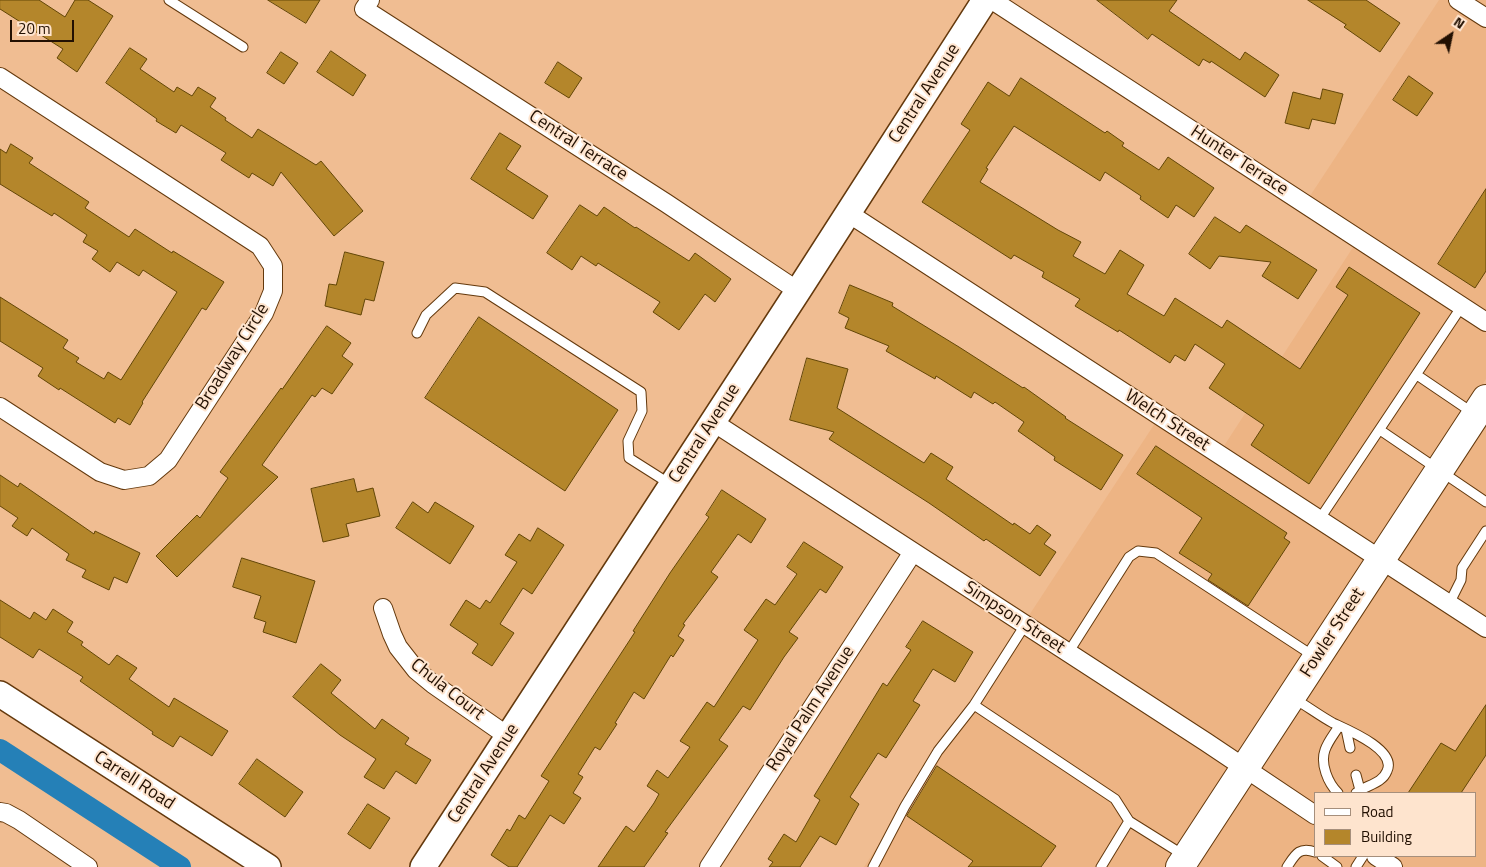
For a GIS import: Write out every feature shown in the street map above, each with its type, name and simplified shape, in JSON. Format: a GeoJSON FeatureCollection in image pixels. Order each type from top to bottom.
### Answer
{"type":"FeatureCollection","features":[{"type":"Feature","properties":{"kind":"main road","name":"Fowler Street"},"geometry":{"type":"LineString","coordinates":[[1183,862],[1439,470],[1482,412]]}},
{"type":"Feature","properties":{"kind":"street","name":"Central Terrace"},"geometry":{"type":"LineString","coordinates":[[370,0],[364,9],[666,203],[798,291]]}},
{"type":"Feature","properties":{"kind":"street","name":"Central Avenue"},"geometry":{"type":"LineString","coordinates":[[422,867],[509,737],[985,0]]}},
{"type":"Feature","properties":{"kind":"street","name":"Hunter Terrace"},"geometry":{"type":"LineString","coordinates":[[992,0],[1486,322]]}},
{"type":"Feature","properties":{"kind":"street"},"geometry":{"type":"LineString","coordinates":[[1458,0],[1486,18]]}},
{"type":"Feature","properties":{"kind":"street","name":"Broadway Circle"},"geometry":{"type":"LineString","coordinates":[[0,77],[260,246],[273,266],[273,291],[264,313],[168,460],[149,476],[124,480],[100,472],[0,407]]}},
{"type":"Feature","properties":{"kind":"street","name":"Welch Street"},"geometry":{"type":"LineString","coordinates":[[848,213],[1486,628]]}},
{"type":"Feature","properties":{"kind":"street","name":"Simpson Street"},"geometry":{"type":"LineString","coordinates":[[713,422],[1245,767],[1314,814]]}},
{"type":"Feature","properties":{"kind":"street","name":"Royal Palm Avenue"},"geometry":{"type":"LineString","coordinates":[[709,867],[913,552]]}},
{"type":"Feature","properties":{"kind":"street","name":"Chula Court"},"geometry":{"type":"LineString","coordinates":[[383,608],[398,647],[416,670],[509,737]]}},
{"type":"Feature","properties":{"kind":"street","name":"Carrell Road"},"geometry":{"type":"LineString","coordinates":[[0,694],[268,867]]}},
{"type":"Feature","properties":{"kind":"street"},"geometry":{"type":"LineString","coordinates":[[0,812],[19,820],[88,867]]}},
{"type":"Feature","properties":{"kind":"street"},"geometry":{"type":"LineString","coordinates":[[1378,857],[1394,867]]}},
{"type":"Feature","properties":{"kind":"lane"},"geometry":{"type":"LineString","coordinates":[[169,0],[243,47]]}},
{"type":"Feature","properties":{"kind":"lane"},"geometry":{"type":"LineString","coordinates":[[417,333],[426,315],[455,288],[486,292],[641,392],[642,411],[628,441],[629,458],[672,485]]}},
{"type":"Feature","properties":{"kind":"lane"},"geometry":{"type":"LineString","coordinates":[[1319,520],[1462,306]]}},
{"type":"Feature","properties":{"kind":"lane"},"geometry":{"type":"LineString","coordinates":[[1416,374],[1482,412]]}},
{"type":"Feature","properties":{"kind":"lane"},"geometry":{"type":"LineString","coordinates":[[1380,430],[1486,502]]}},
{"type":"Feature","properties":{"kind":"lane"},"geometry":{"type":"LineString","coordinates":[[1449,604],[1461,580],[1462,568],[1486,531]]}},
{"type":"Feature","properties":{"kind":"lane"},"geometry":{"type":"LineString","coordinates":[[1068,653],[1129,557],[1138,551],[1156,553],[1316,658]]}},
{"type":"Feature","properties":{"kind":"lane"},"geometry":{"type":"LineString","coordinates":[[873,867],[905,806],[938,751],[974,705],[1025,625]]}},
{"type":"Feature","properties":{"kind":"lane"},"geometry":{"type":"LineString","coordinates":[[1291,697],[1371,743],[1388,760],[1387,772],[1381,779],[1358,792],[1356,775]]}},
{"type":"Feature","properties":{"kind":"lane"},"geometry":{"type":"LineString","coordinates":[[974,705],[1115,798],[1129,820],[1183,862]]}},
{"type":"Feature","properties":{"kind":"lane"},"geometry":{"type":"LineString","coordinates":[[1343,728],[1350,748]]}},
{"type":"Feature","properties":{"kind":"lane"},"geometry":{"type":"LineString","coordinates":[[1337,792],[1329,781],[1324,757],[1325,749],[1343,728]]}},
{"type":"Feature","properties":{"kind":"lane"},"geometry":{"type":"LineString","coordinates":[[1101,867],[1129,820]]}},
{"type":"Feature","properties":{"kind":"lane"},"geometry":{"type":"LineString","coordinates":[[1287,867],[1299,852],[1307,849],[1314,852]]}},
{"type":"Feature","properties":{"kind":"lane"},"geometry":{"type":"LineString","coordinates":[[1323,857],[1337,867]]}},
{"type":"Feature","properties":{"kind":"shaded area"},"geometry":{"type":"Polygon","coordinates":[[[1439,0],[1486,0],[1486,379],[1167,867],[864,867],[1163,411],[1222,449],[1361,235],[1308,199],[1439,0]]]}},
{"type":"Feature","properties":{"kind":"shaded area"},"geometry":{"type":"Polygon","coordinates":[[[1486,419],[1486,867],[1193,867],[1486,419]]]}},
{"type":"Feature","properties":{"kind":"building"},"geometry":{"type":"Polygon","coordinates":[[[0,0],[39,0],[65,17],[75,0],[88,0],[113,16],[77,72],[57,58],[63,49],[0,9],[0,0]]]}},
{"type":"Feature","properties":{"kind":"building"},"geometry":{"type":"Polygon","coordinates":[[[268,0],[320,0],[306,23],[268,0]]]}},
{"type":"Feature","properties":{"kind":"building"},"geometry":{"type":"Polygon","coordinates":[[[1097,0],[1177,0],[1169,11],[1240,60],[1245,52],[1279,75],[1265,97],[1211,61],[1210,63],[1203,59],[1199,66],[1152,34],[1148,39],[1097,0]]]}},
{"type":"Feature","properties":{"kind":"building"},"geometry":{"type":"Polygon","coordinates":[[[1308,0],[1366,0],[1400,23],[1380,52],[1344,27],[1346,25],[1308,0]]]}},
{"type":"Feature","properties":{"kind":"building"},"geometry":{"type":"Polygon","coordinates":[[[130,48],[147,59],[140,69],[174,92],[177,87],[192,96],[198,87],[216,98],[210,107],[226,118],[225,120],[252,138],[258,129],[316,165],[321,161],[363,211],[334,236],[281,172],[273,186],[252,173],[249,178],[221,160],[226,153],[181,125],[176,133],[156,121],[157,119],[106,83],[130,48]]]}},
{"type":"Feature","properties":{"kind":"building"},"geometry":{"type":"Polygon","coordinates":[[[331,51],[366,75],[353,96],[317,72],[331,51]]]}},
{"type":"Feature","properties":{"kind":"building"},"geometry":{"type":"Polygon","coordinates":[[[281,52],[298,63],[284,84],[267,73],[281,52]]]}},
{"type":"Feature","properties":{"kind":"building"},"geometry":{"type":"Polygon","coordinates":[[[558,62],[582,78],[569,98],[545,83],[558,62]]]}},
{"type":"Feature","properties":{"kind":"building"},"geometry":{"type":"Polygon","coordinates":[[[1409,76],[1433,93],[1417,116],[1393,100],[1409,76]]]}},
{"type":"Feature","properties":{"kind":"building"},"geometry":{"type":"Polygon","coordinates":[[[1021,78],[1105,133],[1107,131],[1124,143],[1122,146],[1159,170],[1168,157],[1214,188],[1194,217],[1176,205],[1168,218],[1140,199],[1141,196],[1105,172],[1100,181],[1014,126],[986,168],[988,169],[980,182],[1081,242],[1073,256],[1105,274],[1120,250],[1144,265],[1127,294],[1164,316],[1175,298],[1222,328],[1227,320],[1300,369],[1348,295],[1336,287],[1349,267],[1420,313],[1309,484],[1251,445],[1264,425],[1209,388],[1225,364],[1195,344],[1185,361],[1175,355],[1170,363],[1119,330],[1118,332],[1075,306],[1080,299],[1042,277],[1044,272],[1014,255],[1011,259],[922,202],[970,130],[961,124],[988,82],[1009,96],[1021,78]]]}},
{"type":"Feature","properties":{"kind":"building"},"geometry":{"type":"Polygon","coordinates":[[[1323,89],[1343,94],[1335,124],[1312,119],[1309,129],[1285,123],[1293,92],[1320,99],[1323,89]]]}},
{"type":"Feature","properties":{"kind":"building"},"geometry":{"type":"Polygon","coordinates":[[[500,133],[521,146],[506,169],[548,196],[533,219],[471,179],[500,133]]]}},
{"type":"Feature","properties":{"kind":"building"},"geometry":{"type":"Polygon","coordinates":[[[11,144],[33,158],[29,163],[89,202],[85,208],[129,237],[135,229],[172,253],[173,251],[224,282],[206,310],[202,308],[142,402],[130,425],[118,418],[115,423],[60,388],[59,390],[38,376],[43,368],[0,341],[0,297],[68,340],[63,348],[79,358],[76,362],[104,379],[108,372],[121,380],[177,292],[143,270],[139,276],[117,262],[110,272],[92,259],[98,251],[83,242],[87,235],[54,213],[52,216],[0,184],[0,149],[6,153],[11,144]]]}},
{"type":"Feature","properties":{"kind":"building"},"geometry":{"type":"Polygon","coordinates":[[[1486,189],[1486,271],[1475,288],[1438,264],[1486,189]]]}},
{"type":"Feature","properties":{"kind":"building"},"geometry":{"type":"Polygon","coordinates":[[[580,205],[597,216],[604,207],[689,261],[695,253],[731,279],[715,302],[705,294],[679,330],[653,312],[660,302],[598,263],[596,266],[581,256],[572,270],[547,253],[580,205]]]}},
{"type":"Feature","properties":{"kind":"building"},"geometry":{"type":"Polygon","coordinates":[[[1215,217],[1240,233],[1246,225],[1317,270],[1298,299],[1262,276],[1271,262],[1219,256],[1210,269],[1189,254],[1215,217]]]}},
{"type":"Feature","properties":{"kind":"building"},"geometry":{"type":"Polygon","coordinates":[[[345,252],[384,262],[374,301],[365,299],[361,315],[325,306],[329,284],[336,285],[345,252]]]}},
{"type":"Feature","properties":{"kind":"building"},"geometry":{"type":"Polygon","coordinates":[[[850,285],[893,303],[892,306],[1024,387],[1065,418],[1123,455],[1101,490],[1054,460],[1055,457],[1018,431],[1024,422],[995,402],[993,404],[974,392],[971,398],[936,376],[935,379],[886,351],[889,346],[845,328],[849,318],[839,313],[850,285]]]}},
{"type":"Feature","properties":{"kind":"building"},"geometry":{"type":"Polygon","coordinates":[[[479,317],[618,410],[565,491],[425,398],[479,317]]]}},
{"type":"Feature","properties":{"kind":"building"},"geometry":{"type":"Polygon","coordinates":[[[327,326],[351,343],[342,356],[353,364],[332,394],[322,388],[315,397],[312,395],[262,465],[278,477],[177,577],[156,556],[197,515],[200,518],[228,478],[220,472],[327,326]]]}},
{"type":"Feature","properties":{"kind":"building"},"geometry":{"type":"Polygon","coordinates":[[[807,358],[848,369],[837,408],[924,463],[931,453],[953,467],[946,479],[1013,525],[1014,523],[1030,534],[1037,525],[1051,535],[1044,544],[1056,552],[1040,576],[986,539],[984,541],[929,503],[829,439],[834,432],[790,420],[807,358]]]}},
{"type":"Feature","properties":{"kind":"building"},"geometry":{"type":"Polygon","coordinates":[[[1156,446],[1287,533],[1284,538],[1290,542],[1248,606],[1208,580],[1212,574],[1179,553],[1202,518],[1137,474],[1156,446]]]}},
{"type":"Feature","properties":{"kind":"building"},"geometry":{"type":"Polygon","coordinates":[[[0,475],[18,487],[20,483],[94,534],[95,531],[140,553],[127,583],[114,577],[109,590],[82,577],[86,570],[66,560],[69,554],[32,528],[27,536],[12,526],[18,518],[0,506],[0,475]]]}},
{"type":"Feature","properties":{"kind":"building"},"geometry":{"type":"Polygon","coordinates":[[[354,479],[357,492],[373,488],[380,516],[346,524],[349,536],[323,542],[311,489],[354,479]]]}},
{"type":"Feature","properties":{"kind":"building"},"geometry":{"type":"Polygon","coordinates":[[[722,490],[766,519],[751,543],[738,534],[711,572],[718,577],[683,624],[685,625],[678,636],[684,640],[673,657],[671,655],[644,699],[634,692],[615,723],[617,724],[600,750],[595,747],[578,774],[583,777],[573,793],[581,798],[564,824],[550,815],[517,867],[509,867],[491,855],[507,829],[510,831],[519,815],[525,819],[549,781],[541,776],[635,632],[633,631],[670,573],[709,517],[706,515],[722,490]]]}},
{"type":"Feature","properties":{"kind":"building"},"geometry":{"type":"Polygon","coordinates":[[[413,502],[428,513],[435,502],[474,526],[450,564],[396,528],[413,502]]]}},
{"type":"Feature","properties":{"kind":"building"},"geometry":{"type":"Polygon","coordinates":[[[538,528],[564,545],[532,594],[523,588],[500,624],[514,633],[492,666],[472,653],[478,644],[450,625],[466,600],[480,609],[486,600],[490,603],[517,562],[505,555],[519,534],[530,541],[538,528]]]}},
{"type":"Feature","properties":{"kind":"building"},"geometry":{"type":"Polygon","coordinates":[[[804,542],[843,567],[826,593],[820,589],[789,632],[798,638],[750,710],[743,706],[719,740],[728,746],[665,832],[668,833],[644,867],[598,867],[626,826],[634,832],[659,794],[647,786],[657,770],[668,778],[690,747],[680,741],[707,702],[714,707],[758,640],[744,630],[766,599],[775,605],[797,574],[787,567],[804,542]]]}},
{"type":"Feature","properties":{"kind":"building"},"geometry":{"type":"Polygon","coordinates":[[[242,558],[315,581],[296,643],[263,632],[266,622],[254,618],[261,596],[233,587],[242,558]]]}},
{"type":"Feature","properties":{"kind":"building"},"geometry":{"type":"Polygon","coordinates":[[[0,600],[30,619],[34,612],[46,620],[53,609],[73,622],[67,632],[83,642],[81,645],[109,665],[117,655],[137,668],[129,679],[169,707],[174,698],[228,731],[212,756],[180,736],[173,747],[152,734],[153,732],[80,681],[83,677],[39,649],[33,658],[0,637],[0,600]]]}},
{"type":"Feature","properties":{"kind":"building"},"geometry":{"type":"Polygon","coordinates":[[[923,621],[973,652],[955,682],[933,669],[913,701],[920,705],[886,758],[878,753],[850,797],[859,804],[836,845],[820,836],[800,867],[769,867],[773,862],[768,859],[784,834],[796,842],[820,800],[814,796],[883,683],[887,686],[911,650],[906,647],[923,621]]]}},
{"type":"Feature","properties":{"kind":"building"},"geometry":{"type":"Polygon","coordinates":[[[321,664],[341,680],[331,693],[375,729],[382,719],[409,738],[405,744],[431,760],[416,784],[396,771],[384,789],[364,777],[376,759],[340,735],[293,697],[321,664]]]}},
{"type":"Feature","properties":{"kind":"building"},"geometry":{"type":"Polygon","coordinates":[[[1486,705],[1486,755],[1462,792],[1409,792],[1441,743],[1455,751],[1486,705]]]}},
{"type":"Feature","properties":{"kind":"building"},"geometry":{"type":"Polygon","coordinates":[[[257,759],[303,792],[285,817],[239,784],[257,759]]]}},
{"type":"Feature","properties":{"kind":"building"},"geometry":{"type":"Polygon","coordinates":[[[937,766],[1056,846],[1041,867],[968,867],[973,861],[907,816],[937,766]]]}},
{"type":"Feature","properties":{"kind":"building"},"geometry":{"type":"Polygon","coordinates":[[[368,804],[390,818],[370,849],[348,834],[368,804]]]}},
{"type":"Feature","properties":{"kind":"waterway"},"geometry":{"type":"LineString","coordinates":[[0,750],[180,867]]}}]}
